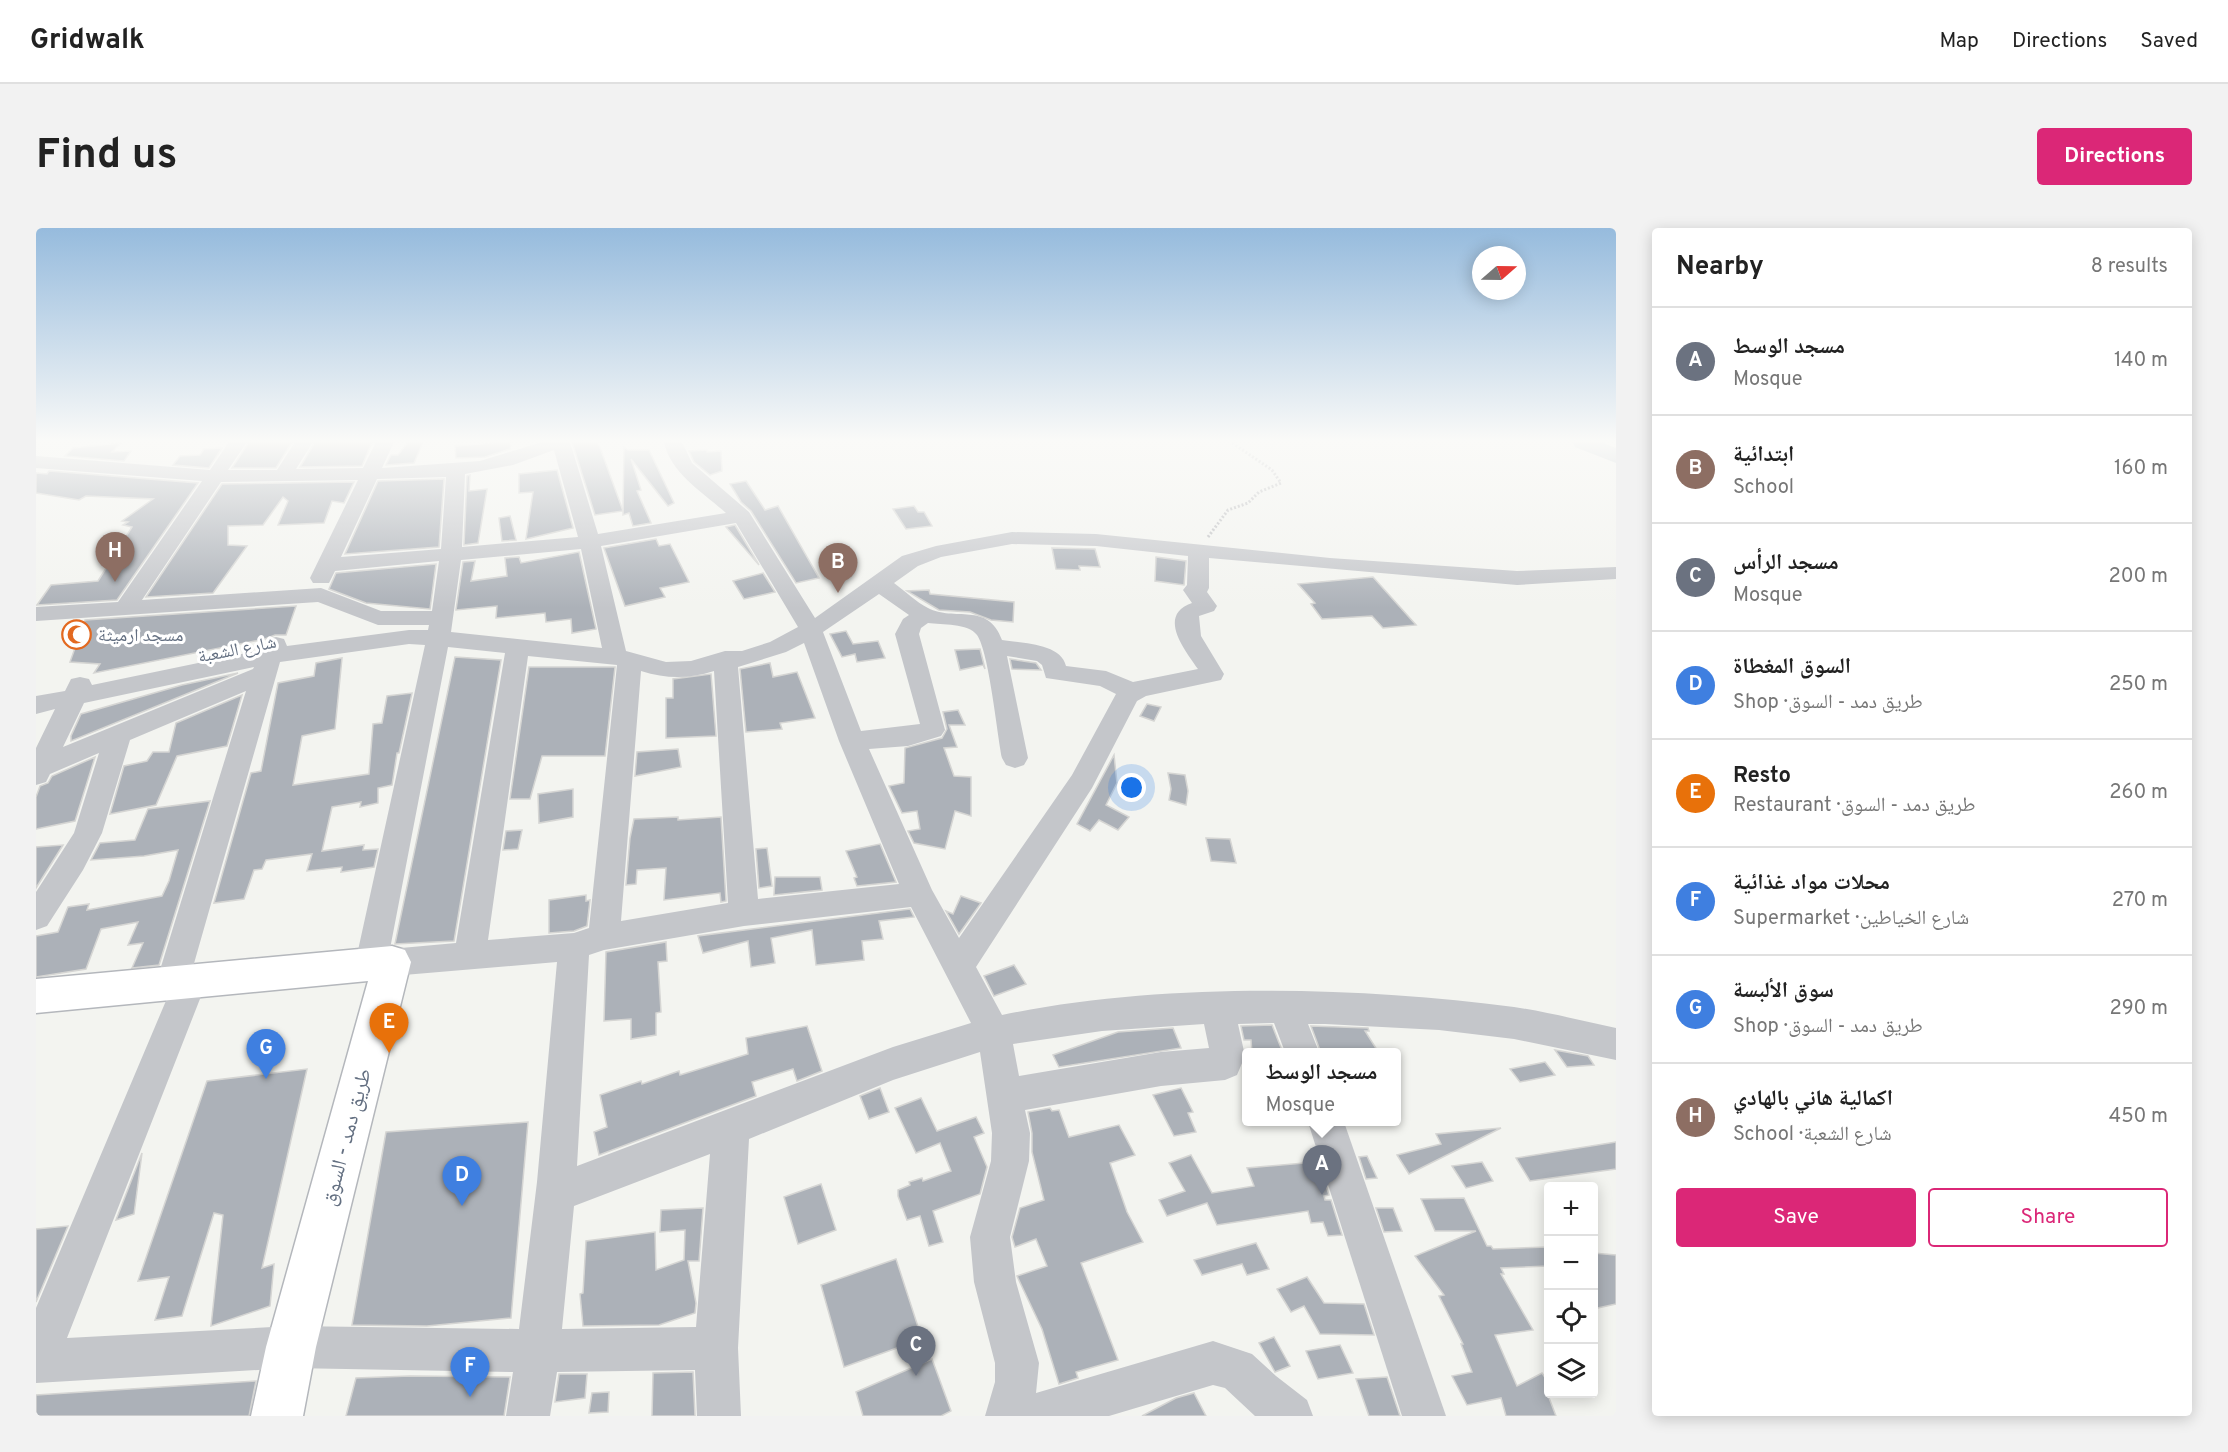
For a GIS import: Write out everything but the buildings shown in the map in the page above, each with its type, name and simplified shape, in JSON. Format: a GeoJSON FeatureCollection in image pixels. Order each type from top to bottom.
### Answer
{"type":"FeatureCollection","features":[{"type":"Feature","properties":{"kind":"main road"},"geometry":{"type":"LineString","coordinates":[[36,996],[381,963]]}},
{"type":"Feature","properties":{"kind":"main road","name":"طريق دمد - السوق"},"geometry":{"type":"LineString","coordinates":[[277,1416],[381,963]]}},
{"type":"Feature","properties":{"kind":"street"},"geometry":{"type":"LineString","coordinates":[[126,607],[201,497]]}},
{"type":"Feature","properties":{"kind":"street"},"geometry":{"type":"LineString","coordinates":[[321,595],[320,582],[326,565],[359,497]]}},
{"type":"Feature","properties":{"kind":"street"},"geometry":{"type":"LineString","coordinates":[[455,497],[452,555],[381,963],[470,956],[589,942],[744,913],[919,894]]}},
{"type":"Feature","properties":{"kind":"street"},"geometry":{"type":"LineString","coordinates":[[528,1416],[539,1351],[555,1193],[589,942],[623,659],[576,497]]}},
{"type":"Feature","properties":{"kind":"street"},"geometry":{"type":"LineString","coordinates":[[721,497],[742,516],[811,630],[852,741],[919,894],[994,1033],[1011,1133],[1010,1161],[990,1237],[995,1282],[1017,1363],[1017,1382],[1007,1416]]}},
{"type":"Feature","properties":{"kind":"street"},"geometry":{"type":"LineString","coordinates":[[326,565],[590,542],[742,516]]}},
{"type":"Feature","properties":{"kind":"street"},"geometry":{"type":"LineString","coordinates":[[36,705],[79,687],[188,674],[387,629],[440,628],[518,646],[623,659],[665,670],[692,669],[725,659],[744,659],[778,647],[830,620],[878,582],[910,561],[936,552],[1012,538],[1066,538],[1517,578],[1615,574]]}},
{"type":"Feature","properties":{"kind":"street"},"geometry":{"type":"LineString","coordinates":[[958,967],[1082,781],[1124,701],[1132,692],[1178,683],[1213,672],[1191,639],[1186,626],[1188,612],[1206,606],[1194,590],[1197,588],[1199,550]]}},
{"type":"Feature","properties":{"kind":"street"},"geometry":{"type":"LineString","coordinates":[[878,582],[924,616],[977,623],[987,631],[993,646],[1015,758]]}},
{"type":"Feature","properties":{"kind":"street"},"geometry":{"type":"LineString","coordinates":[[36,614],[321,595],[387,629]]}},
{"type":"Feature","properties":{"kind":"street"},"geometry":{"type":"LineString","coordinates":[[852,741],[908,737],[932,730],[933,726],[907,634],[911,624],[924,616]]}},
{"type":"Feature","properties":{"kind":"street"},"geometry":{"type":"LineString","coordinates":[[470,956],[518,646]]}},
{"type":"Feature","properties":{"kind":"street"},"geometry":{"type":"LineString","coordinates":[[993,646],[1044,655],[1054,662],[1055,672],[1106,679],[1132,692]]}},
{"type":"Feature","properties":{"kind":"street"},"geometry":{"type":"LineString","coordinates":[[38,771],[196,701],[270,657]]}},
{"type":"Feature","properties":{"kind":"street"},"geometry":{"type":"LineString","coordinates":[[270,657],[181,982],[36,1360],[291,1347],[539,1351],[716,1348]]}},
{"type":"Feature","properties":{"kind":"street","name":"شارع الشعبة"},"geometry":{"type":"LineString","coordinates":[[36,686],[79,687],[270,657]]}},
{"type":"Feature","properties":{"kind":"street"},"geometry":{"type":"LineString","coordinates":[[725,659],[744,913]]}},
{"type":"Feature","properties":{"kind":"street"},"geometry":{"type":"LineString","coordinates":[[188,674],[186,683],[196,701]]}},
{"type":"Feature","properties":{"kind":"street"},"geometry":{"type":"LineString","coordinates":[[38,771],[79,687]]}},
{"type":"Feature","properties":{"kind":"street"},"geometry":{"type":"LineString","coordinates":[[36,917],[73,862],[88,833],[118,735]]}},
{"type":"Feature","properties":{"kind":"street"},"geometry":{"type":"LineString","coordinates":[[555,1193],[731,1128],[822,1091],[994,1033],[1100,1016],[1284,1007],[1459,1017],[1516,1024],[1616,1044]]}},
{"type":"Feature","properties":{"kind":"street"},"geometry":{"type":"LineString","coordinates":[[1284,1007],[1300,1048]]}},
{"type":"Feature","properties":{"kind":"street"},"geometry":{"type":"LineString","coordinates":[[1005,1096],[1161,1069],[1225,1063],[1228,1056],[1218,1009]]}},
{"type":"Feature","properties":{"kind":"street"},"geometry":{"type":"LineString","coordinates":[[1327,1126],[1424,1416]]}},
{"type":"Feature","properties":{"kind":"street"},"geometry":{"type":"LineString","coordinates":[[719,1416],[716,1348],[731,1128]]}},
{"type":"Feature","properties":{"kind":"street"},"geometry":{"type":"LineString","coordinates":[[1034,1416],[1213,1363],[1237,1369],[1260,1392],[1291,1416]]}},
{"type":"Feature","properties":{"kind":"path"},"geometry":{"type":"LineString","coordinates":[[1199,550],[1228,510],[1248,503],[1254,497]]}},
{"type":"Feature","properties":{"kind":"place","name":"اكمالية هاني بالهادي"},"geometry":{"type":"Point","coordinates":[115,582]}},
{"type":"Feature","properties":{"kind":"place","name":"ابتدائية"},"geometry":{"type":"Point","coordinates":[838,593]}},
{"type":"Feature","properties":{"kind":"place","name":"مسجد ارميثة"},"geometry":{"type":"Point","coordinates":[77,635]}},
{"type":"Feature","properties":{"kind":"place","name":"Resto"},"geometry":{"type":"Point","coordinates":[389,1053]}},
{"type":"Feature","properties":{"kind":"place","name":"سوق الألبسة"},"geometry":{"type":"Point","coordinates":[266,1079]}},
{"type":"Feature","properties":{"kind":"place","name":"مسجد الوسط"},"geometry":{"type":"Point","coordinates":[1322,1195]}},
{"type":"Feature","properties":{"kind":"place","name":"السوق المغطاة"},"geometry":{"type":"Point","coordinates":[462,1206]}},
{"type":"Feature","properties":{"kind":"place","name":"مسجد الرأس"},"geometry":{"type":"Point","coordinates":[916,1376]}},
{"type":"Feature","properties":{"kind":"place","name":"محلات مواد غذائية"},"geometry":{"type":"Point","coordinates":[470,1397]}}]}
